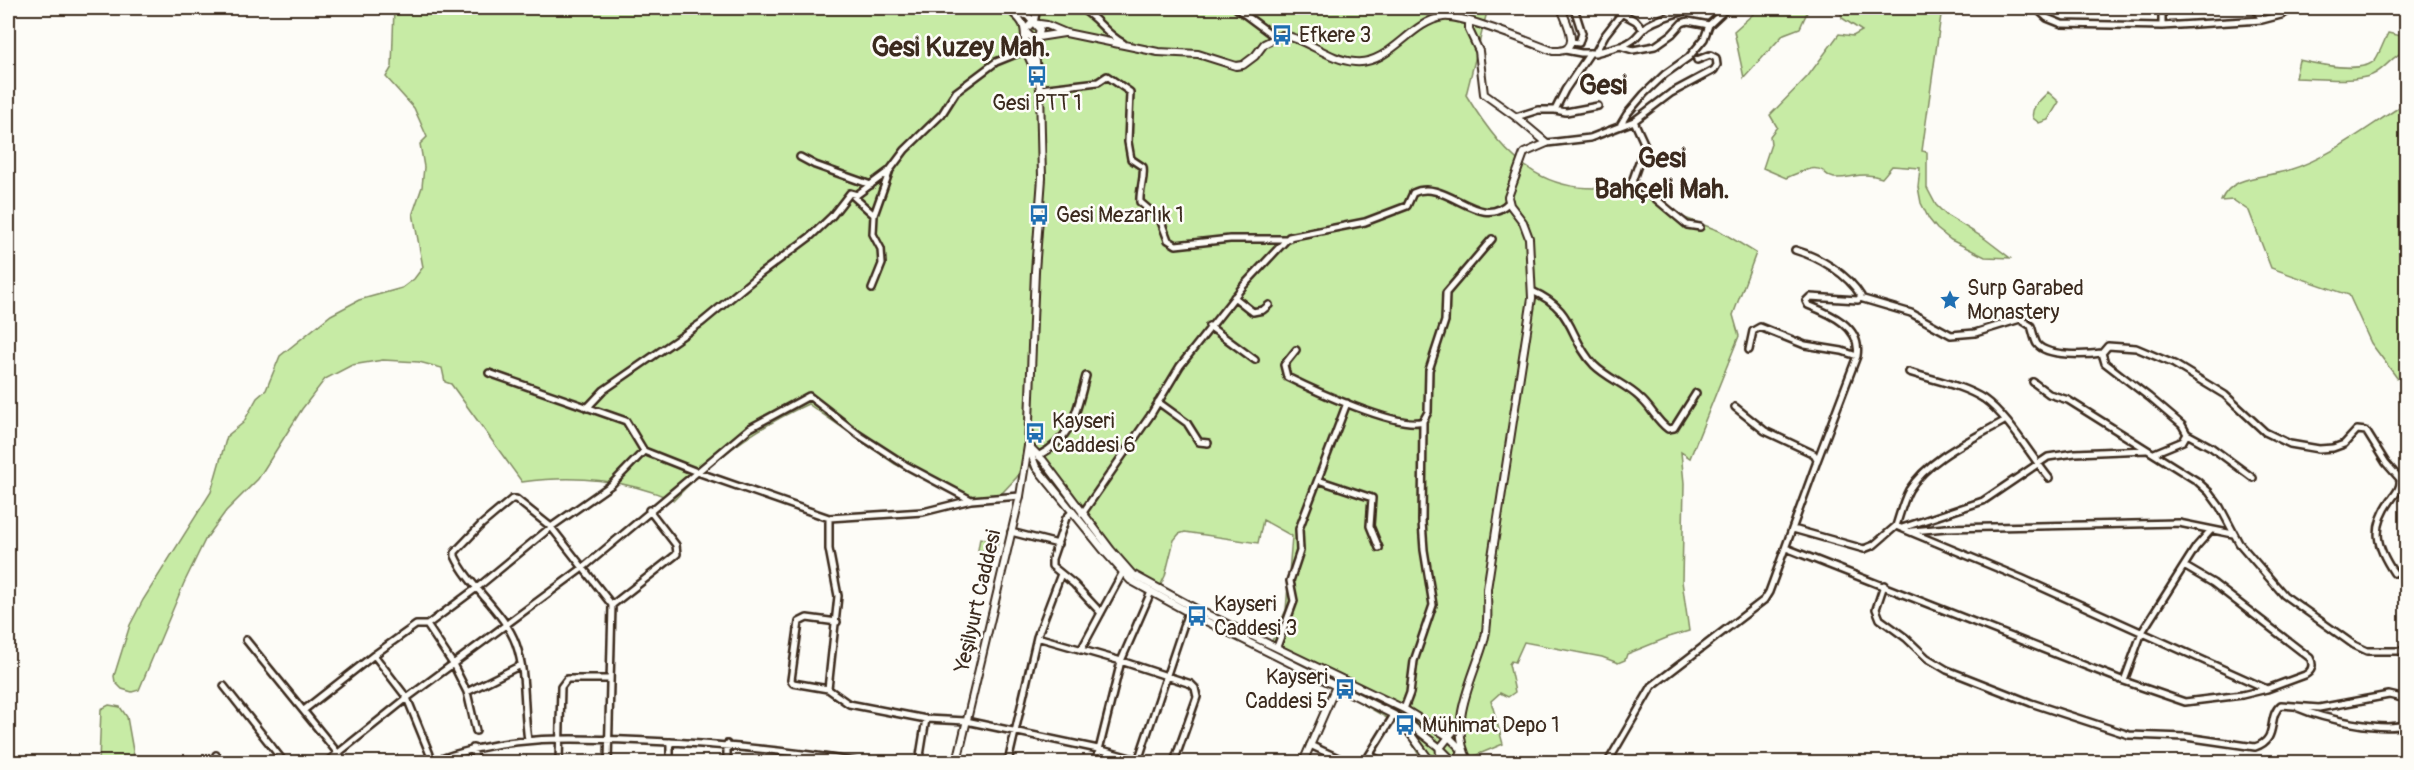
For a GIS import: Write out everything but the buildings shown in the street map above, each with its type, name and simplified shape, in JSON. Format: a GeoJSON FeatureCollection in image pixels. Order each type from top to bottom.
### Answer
{"type":"FeatureCollection","features":[{"type":"Feature","properties":{"kind":"main road"},"geometry":{"type":"LineString","coordinates":[[1440,748],[1441,762]]}},
{"type":"Feature","properties":{"kind":"street"},"geometry":{"type":"LineString","coordinates":[[1034,23],[1037,8]]}},
{"type":"Feature","properties":{"kind":"street"},"geometry":{"type":"LineString","coordinates":[[1078,8],[1089,13],[1112,37],[1136,48]]}},
{"type":"Feature","properties":{"kind":"street"},"geometry":{"type":"LineString","coordinates":[[1236,8],[1275,37]]}},
{"type":"Feature","properties":{"kind":"street"},"geometry":{"type":"LineString","coordinates":[[1561,8],[1571,42]]}},
{"type":"Feature","properties":{"kind":"street"},"geometry":{"type":"LineString","coordinates":[[1571,42],[1579,43],[1582,33],[1574,8]]}},
{"type":"Feature","properties":{"kind":"street"},"geometry":{"type":"LineString","coordinates":[[1555,110],[1565,90],[1626,8]]}},
{"type":"Feature","properties":{"kind":"street"},"geometry":{"type":"LineString","coordinates":[[1037,76],[1026,50],[1026,31],[1028,25],[1034,23],[1047,25],[1066,33],[1136,48],[1158,52],[1198,54],[1236,66],[1243,65],[1275,37],[1288,36],[1334,57],[1355,62],[1373,61],[1434,19],[1450,16],[1553,51],[1592,53],[1620,46],[1638,37],[1643,29],[1668,15],[1695,8]]}},
{"type":"Feature","properties":{"kind":"street"},"geometry":{"type":"LineString","coordinates":[[1621,124],[1644,94],[1665,74],[1689,57],[1704,39],[1709,25],[1727,8]]}},
{"type":"Feature","properties":{"kind":"street"},"geometry":{"type":"LineString","coordinates":[[2036,8],[2047,18],[2062,24],[2162,26],[2262,20],[2281,15],[2294,8]]}},
{"type":"Feature","properties":{"kind":"street"},"geometry":{"type":"LineString","coordinates":[[2162,8],[2162,26]]}},
{"type":"Feature","properties":{"kind":"street"},"geometry":{"type":"LineString","coordinates":[[2255,8],[2262,20]]}},
{"type":"Feature","properties":{"kind":"street"},"geometry":{"type":"LineString","coordinates":[[1007,9],[1028,16],[1040,30],[1034,49],[1037,76]]}},
{"type":"Feature","properties":{"kind":"street"},"geometry":{"type":"LineString","coordinates":[[1007,9],[1020,18],[1030,37],[1066,33]]}},
{"type":"Feature","properties":{"kind":"street"},"geometry":{"type":"LineString","coordinates":[[1623,14],[1636,21],[1643,29]]}},
{"type":"Feature","properties":{"kind":"street"},"geometry":{"type":"LineString","coordinates":[[1668,15],[1709,25]]}},
{"type":"Feature","properties":{"kind":"street"},"geometry":{"type":"LineString","coordinates":[[1470,21],[1469,30],[1479,51],[1484,94],[1547,143]]}},
{"type":"Feature","properties":{"kind":"street"},"geometry":{"type":"LineString","coordinates":[[1620,46],[1633,50],[1655,46],[1672,34],[1682,23],[1688,21]]}},
{"type":"Feature","properties":{"kind":"street"},"geometry":{"type":"LineString","coordinates":[[1565,50],[1571,42]]}},
{"type":"Feature","properties":{"kind":"street"},"geometry":{"type":"LineString","coordinates":[[874,215],[854,197],[890,170],[905,150],[942,114],[956,92],[996,62],[1026,50]]}},
{"type":"Feature","properties":{"kind":"street"},"geometry":{"type":"LineString","coordinates":[[1028,446],[1036,467],[1130,579],[1188,612],[1337,684],[1394,715],[1411,725],[1456,762],[1462,750],[1460,723],[1468,684],[1485,639],[1488,616],[1486,589],[1530,316],[1532,291],[1529,238],[1509,202],[1510,189],[1524,153],[1547,143],[1590,138],[1621,124],[1634,121],[1671,93],[1714,70],[1717,65],[1716,58],[1710,55],[1697,60]]}},
{"type":"Feature","properties":{"kind":"street","name":"Yeşilyurt Caddesi"},"geometry":{"type":"LineString","coordinates":[[957,762],[1020,496],[1028,446],[1035,272],[1042,178],[1040,89],[1037,76]]}},
{"type":"Feature","properties":{"kind":"street"},"geometry":{"type":"LineString","coordinates":[[1040,89],[1098,82],[1107,76],[1130,92],[1128,142],[1131,159],[1143,167],[1144,174],[1140,202],[1160,219],[1168,240],[1176,245],[1230,239],[1289,239]]}},
{"type":"Feature","properties":{"kind":"street"},"geometry":{"type":"LineString","coordinates":[[1516,117],[1538,110],[1566,112],[1598,106]]}},
{"type":"Feature","properties":{"kind":"street"},"geometry":{"type":"LineString","coordinates":[[1634,121],[1645,145],[1632,182],[1687,225],[1700,227]]}},
{"type":"Feature","properties":{"kind":"street"},"geometry":{"type":"LineString","coordinates":[[800,157],[815,165],[871,185]]}},
{"type":"Feature","properties":{"kind":"street"},"geometry":{"type":"LineString","coordinates":[[872,289],[882,264],[881,249],[873,234],[874,215],[890,170]]}},
{"type":"Feature","properties":{"kind":"street"},"geometry":{"type":"LineString","coordinates":[[1082,514],[1209,326],[1289,239],[1298,234],[1332,230],[1389,214],[1407,206],[1413,193],[1420,190],[1444,194],[1481,211],[1497,209],[1509,202]]}},
{"type":"Feature","properties":{"kind":"street"},"geometry":{"type":"LineString","coordinates":[[587,408],[604,390],[701,323],[760,274],[811,236],[832,216],[850,193],[857,195]]}},
{"type":"Feature","properties":{"kind":"street"},"geometry":{"type":"LineString","coordinates":[[1404,709],[1410,693],[1414,661],[1433,605],[1422,522],[1423,421],[1428,412],[1429,370],[1445,321],[1446,293],[1492,239]]}},
{"type":"Feature","properties":{"kind":"street"},"geometry":{"type":"LineString","coordinates":[[1795,250],[1811,255],[1826,264],[1860,294],[1860,298]]}},
{"type":"Feature","properties":{"kind":"street"},"geometry":{"type":"LineString","coordinates":[[1532,291],[1562,311],[1596,366],[1640,398],[1659,422],[1668,429],[1674,428],[1696,393]]}},
{"type":"Feature","properties":{"kind":"street"},"geometry":{"type":"LineString","coordinates":[[1234,297],[1253,312],[1263,310],[1269,305]]}},
{"type":"Feature","properties":{"kind":"street"},"geometry":{"type":"LineString","coordinates":[[1608,762],[1652,686],[1764,600],[1769,592],[1857,356],[1858,346],[1850,330],[1828,314],[1808,305],[1806,301],[1810,297],[1860,298],[1911,313],[1951,335],[1975,333],[2020,319],[2031,326],[2037,343],[2044,349],[2079,355],[2102,353]]}},
{"type":"Feature","properties":{"kind":"street"},"geometry":{"type":"LineString","coordinates":[[1209,326],[1255,360]]}},
{"type":"Feature","properties":{"kind":"street"},"geometry":{"type":"LineString","coordinates":[[1749,350],[1753,331],[1760,327],[1805,345],[1834,349],[1857,356]]}},
{"type":"Feature","properties":{"kind":"street"},"geometry":{"type":"LineString","coordinates":[[2253,478],[2211,447],[2187,434],[2149,397],[2105,363],[2102,353],[2105,348],[2112,345],[2136,348],[2154,354],[2225,395],[2265,432],[2290,444],[2319,449],[2333,448],[2344,444],[2357,430],[2366,431],[2386,463],[2400,479],[2399,489],[2382,513],[2378,539],[2380,551],[2394,573]]}},
{"type":"Feature","properties":{"kind":"street"},"geometry":{"type":"LineString","coordinates":[[1296,350],[1284,365],[1287,377],[1347,403],[1407,422],[1423,421]]}},
{"type":"Feature","properties":{"kind":"street"},"geometry":{"type":"LineString","coordinates":[[1909,372],[1969,391],[1995,408],[2049,478]]}},
{"type":"Feature","properties":{"kind":"street"},"geometry":{"type":"LineString","coordinates":[[489,373],[626,421],[644,451],[830,518],[923,512],[971,500],[1020,496]]}},
{"type":"Feature","properties":{"kind":"street"},"geometry":{"type":"LineString","coordinates":[[1038,456],[1058,443],[1068,431],[1086,376]]}},
{"type":"Feature","properties":{"kind":"street"},"geometry":{"type":"LineString","coordinates":[[2033,382],[2049,394],[2068,400],[2154,453],[2209,492],[2233,534],[2273,585],[2284,595],[2354,645],[2367,651],[2406,651]]}},
{"type":"Feature","properties":{"kind":"street"},"geometry":{"type":"LineString","coordinates":[[327,762],[406,698],[584,567],[750,428],[809,396],[859,435],[907,466],[971,500]]}},
{"type":"Feature","properties":{"kind":"street"},"geometry":{"type":"LineString","coordinates":[[1158,402],[1187,423],[1199,442],[1208,443]]}},
{"type":"Feature","properties":{"kind":"street"},"geometry":{"type":"LineString","coordinates":[[1276,647],[1293,601],[1290,581],[1300,551],[1299,529],[1347,403]]}},
{"type":"Feature","properties":{"kind":"street"},"geometry":{"type":"LineString","coordinates":[[1735,406],[1765,430],[1814,454],[1817,461]]}},
{"type":"Feature","properties":{"kind":"street"},"geometry":{"type":"LineString","coordinates":[[1899,527],[1909,490],[1921,476],[1938,461],[2004,421]]}},
{"type":"Feature","properties":{"kind":"street"},"geometry":{"type":"LineString","coordinates":[[2154,453],[2183,441],[2187,434]]}},
{"type":"Feature","properties":{"kind":"street"},"geometry":{"type":"LineString","coordinates":[[1028,446],[1132,574],[1196,609],[1404,709],[1449,737],[1462,750],[1469,762]]}},
{"type":"Feature","properties":{"kind":"street"},"geometry":{"type":"LineString","coordinates":[[1793,529],[1864,549],[1874,545],[1899,527],[1983,501],[2037,463],[2059,454],[2146,450]]}},
{"type":"Feature","properties":{"kind":"street"},"geometry":{"type":"LineString","coordinates":[[304,710],[416,625],[427,625],[478,587],[551,527],[611,485],[644,451]]}},
{"type":"Feature","properties":{"kind":"street"},"geometry":{"type":"LineString","coordinates":[[1318,480],[1372,498],[1370,526],[1379,548]]}},
{"type":"Feature","properties":{"kind":"street"},"geometry":{"type":"LineString","coordinates":[[528,740],[526,698],[516,643],[506,625],[457,561],[455,552],[509,500],[516,499],[551,527],[612,605],[608,762]]}},
{"type":"Feature","properties":{"kind":"street"},"geometry":{"type":"LineString","coordinates":[[612,605],[677,554],[676,545],[650,510]]}},
{"type":"Feature","properties":{"kind":"street"},"geometry":{"type":"LineString","coordinates":[[1072,512],[1066,518],[1052,564],[1101,613]]}},
{"type":"Feature","properties":{"kind":"street"},"geometry":{"type":"LineString","coordinates":[[828,689],[838,596],[829,549],[830,518]]}},
{"type":"Feature","properties":{"kind":"street"},"geometry":{"type":"LineString","coordinates":[[1910,531],[1946,528],[2171,523],[2233,534]]}},
{"type":"Feature","properties":{"kind":"street"},"geometry":{"type":"LineString","coordinates":[[1899,527],[2142,632],[2267,689]]}},
{"type":"Feature","properties":{"kind":"street"},"geometry":{"type":"LineString","coordinates":[[2124,681],[2142,632],[2196,547],[2211,530]]}},
{"type":"Feature","properties":{"kind":"street"},"geometry":{"type":"LineString","coordinates":[[1011,532],[1058,544]]}},
{"type":"Feature","properties":{"kind":"street"},"geometry":{"type":"LineString","coordinates":[[1786,548],[2124,681],[2185,702],[2242,695],[2267,689],[2308,673],[2312,664],[2310,658],[2213,582],[2184,566]]}},
{"type":"Feature","properties":{"kind":"street"},"geometry":{"type":"LineString","coordinates":[[1081,650],[1123,572]]}},
{"type":"Feature","properties":{"kind":"street"},"geometry":{"type":"LineString","coordinates":[[1008,762],[1013,732],[1037,638],[1061,574]]}},
{"type":"Feature","properties":{"kind":"street"},"geometry":{"type":"LineString","coordinates":[[1884,585],[1876,609],[1880,619],[1937,665],[2031,703],[2129,735],[2186,737],[2255,747],[2270,737],[2278,707],[2288,704],[2319,708],[2389,694],[2406,699]]}},
{"type":"Feature","properties":{"kind":"street"},"geometry":{"type":"LineString","coordinates":[[1096,762],[1121,661],[1151,592]]}},
{"type":"Feature","properties":{"kind":"street"},"geometry":{"type":"LineString","coordinates":[[1138,761],[1188,612]]}},
{"type":"Feature","properties":{"kind":"street"},"geometry":{"type":"LineString","coordinates":[[837,622],[807,618],[800,622],[791,680],[794,683],[828,689],[849,704],[926,719],[966,721],[1098,749],[1145,762]]}},
{"type":"Feature","properties":{"kind":"street"},"geometry":{"type":"LineString","coordinates":[[427,625],[453,664],[467,692],[476,731]]}},
{"type":"Feature","properties":{"kind":"street"},"geometry":{"type":"LineString","coordinates":[[1037,638],[1121,661],[1191,684],[1197,693],[1174,762]]}},
{"type":"Feature","properties":{"kind":"street"},"geometry":{"type":"LineString","coordinates":[[246,640],[345,762]]}},
{"type":"Feature","properties":{"kind":"street"},"geometry":{"type":"LineString","coordinates":[[374,656],[406,698],[432,762],[473,748],[507,741],[560,738],[727,744],[823,760],[855,762]]}},
{"type":"Feature","properties":{"kind":"street"},"geometry":{"type":"LineString","coordinates":[[467,692],[521,665]]}},
{"type":"Feature","properties":{"kind":"street"},"geometry":{"type":"LineString","coordinates":[[559,762],[561,687],[567,679],[609,679]]}},
{"type":"Feature","properties":{"kind":"street"},"geometry":{"type":"LineString","coordinates":[[1303,762],[1337,684]]}},
{"type":"Feature","properties":{"kind":"street"},"geometry":{"type":"LineString","coordinates":[[224,686],[284,762]]}},
{"type":"Feature","properties":{"kind":"street"},"geometry":{"type":"LineString","coordinates":[[2288,704],[2311,714],[2341,721],[2393,727],[2406,724]]}},
{"type":"Feature","properties":{"kind":"street"},"geometry":{"type":"LineString","coordinates":[[1365,762],[1394,715]]}},
{"type":"Feature","properties":{"kind":"street"},"geometry":{"type":"LineString","coordinates":[[1394,715],[1419,743],[1431,762]]}},
{"type":"Feature","properties":{"kind":"street"},"geometry":{"type":"LineString","coordinates":[[919,762],[926,719]]}},
{"type":"Feature","properties":{"kind":"street"},"geometry":{"type":"LineString","coordinates":[[1440,748],[1460,723]]}},
{"type":"Feature","properties":{"kind":"street"},"geometry":{"type":"LineString","coordinates":[[670,742],[670,762]]}},
{"type":"Feature","properties":{"kind":"street"},"geometry":{"type":"LineString","coordinates":[[727,744],[727,762]]}},
{"type":"Feature","properties":{"kind":"street"},"geometry":{"type":"LineString","coordinates":[[1310,745],[1347,762]]}},
{"type":"Feature","properties":{"kind":"street"},"geometry":{"type":"LineString","coordinates":[[473,748],[476,762]]}},
{"type":"Feature","properties":{"kind":"street"},"geometry":{"type":"LineString","coordinates":[[216,755],[222,762]]}},
{"type":"Feature","properties":{"kind":"street"},"geometry":{"type":"LineString","coordinates":[[1370,755],[1382,762]]}},
{"type":"Feature","properties":{"kind":"green space"},"geometry":{"type":"Polygon","coordinates":[[[394,8],[457,8],[461,11],[488,8],[1488,8],[1466,95],[1498,141],[1516,158],[1535,172],[1556,182],[1579,187],[1606,188],[1637,183],[1677,215],[1720,231],[1756,253],[1733,315],[1739,336],[1690,458],[1681,452],[1684,483],[1682,581],[1689,631],[1627,654],[1625,660],[1618,663],[1602,657],[1524,642],[1515,662],[1511,661],[1509,664],[1515,692],[1508,697],[1500,693],[1491,701],[1503,744],[1460,762],[1423,762],[1409,738],[1394,722],[1349,696],[1266,654],[1286,610],[1292,536],[1263,520],[1258,543],[1185,532],[1179,534],[1174,540],[1165,576],[1155,597],[1122,575],[1024,459],[1017,477],[1002,493],[965,499],[895,464],[808,404],[736,445],[674,500],[637,487],[599,480],[561,479],[522,482],[451,384],[445,382],[442,368],[419,362],[383,360],[352,365],[325,379],[302,409],[258,479],[226,511],[205,540],[184,583],[139,690],[132,692],[122,689],[115,682],[114,676],[130,625],[143,600],[211,492],[227,436],[243,423],[257,398],[266,390],[280,356],[331,315],[359,300],[402,288],[414,279],[423,267],[413,213],[422,187],[424,167],[420,144],[427,137],[414,108],[386,77],[392,67],[394,8]]]}},
{"type":"Feature","properties":{"kind":"green space"},"geometry":{"type":"Polygon","coordinates":[[[1760,8],[1809,8],[1800,28],[1784,34],[1744,78],[1734,31],[1760,8]]]}},
{"type":"Feature","properties":{"kind":"green space"},"geometry":{"type":"Polygon","coordinates":[[[1840,8],[1942,8],[1922,151],[1927,152],[1927,188],[1936,205],[1946,215],[1984,238],[2010,258],[1985,257],[1951,240],[1937,229],[1921,203],[1918,187],[1920,168],[1892,166],[1882,178],[1862,175],[1832,178],[1819,169],[1814,169],[1804,170],[1786,178],[1763,168],[1771,144],[1770,136],[1777,127],[1770,115],[1808,76],[1839,34],[1853,36],[1862,31],[1842,18],[1840,8]]]}},
{"type":"Feature","properties":{"kind":"green space"},"geometry":{"type":"Polygon","coordinates":[[[2388,33],[2406,37],[2406,51],[2372,75],[2345,79],[2295,78],[2299,60],[2339,67],[2369,64],[2377,57],[2388,33]]]}},
{"type":"Feature","properties":{"kind":"green space"},"geometry":{"type":"Polygon","coordinates":[[[2048,92],[2059,102],[2048,120],[2039,123],[2033,118],[2033,110],[2048,92]]]}},
{"type":"Feature","properties":{"kind":"green space"},"geometry":{"type":"Polygon","coordinates":[[[2406,103],[2406,390],[2371,343],[2349,295],[2271,268],[2249,211],[2233,200],[2221,201],[2226,192],[2241,181],[2280,173],[2320,157],[2406,103]]]}},
{"type":"Feature","properties":{"kind":"green space"},"geometry":{"type":"Polygon","coordinates":[[[980,538],[998,541],[996,553],[978,550],[980,538]]]}},
{"type":"Feature","properties":{"kind":"green space"},"geometry":{"type":"Polygon","coordinates":[[[109,705],[120,707],[127,717],[135,762],[99,762],[101,709],[109,705]]]}},
{"type":"Feature","properties":{"kind":"place","name":"Efkere 3"},"geometry":{"type":"Point","coordinates":[1282,35]}},
{"type":"Feature","properties":{"kind":"place","name":"Gesi PTT 1"},"geometry":{"type":"Point","coordinates":[1037,76]}},
{"type":"Feature","properties":{"kind":"place","name":"Gesi Mezarlık 1"},"geometry":{"type":"Point","coordinates":[1039,215]}},
{"type":"Feature","properties":{"kind":"place","name":"Surp Garabed Monastery"},"geometry":{"type":"Point","coordinates":[1950,300]}},
{"type":"Feature","properties":{"kind":"place","name":"Kayseri Caddesi 6"},"geometry":{"type":"Point","coordinates":[1035,433]}},
{"type":"Feature","properties":{"kind":"place","name":"Kayseri Caddesi 3"},"geometry":{"type":"Point","coordinates":[1197,616]}},
{"type":"Feature","properties":{"kind":"place","name":"Kayseri Caddesi 5"},"geometry":{"type":"Point","coordinates":[1345,689]}},
{"type":"Feature","properties":{"kind":"place","name":"Mühimat Depo 1"},"geometry":{"type":"Point","coordinates":[1405,725]}},
{"type":"Feature","properties":{"kind":"district","name":"Gesi Kuzey Mah."},"geometry":{"type":"Point","coordinates":[961,47]}},
{"type":"Feature","properties":{"kind":"district","name":"Gesi"},"geometry":{"type":"Point","coordinates":[1603,85]}},
{"type":"Feature","properties":{"kind":"district","name":"Gesi Bahçeli Mah."},"geometry":{"type":"Point","coordinates":[1662,174]}}]}
